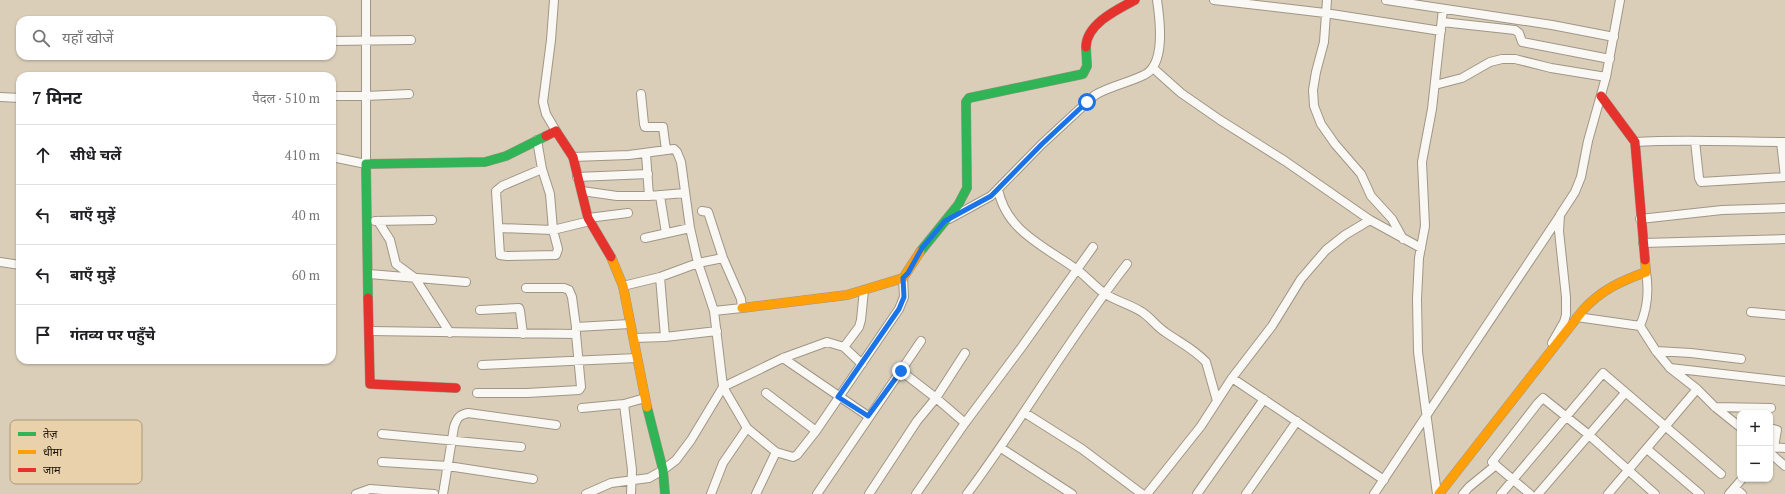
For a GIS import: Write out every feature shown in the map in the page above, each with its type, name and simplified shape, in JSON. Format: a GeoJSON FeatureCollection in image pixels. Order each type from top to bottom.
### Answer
{"type":"FeatureCollection","features":[{"type":"Feature","properties":{"kind":"street"},"geometry":{"type":"LineString","coordinates":[[366,0],[366,164],[373,221],[369,274],[370,384],[456,388]]}},
{"type":"Feature","properties":{"kind":"street"},"geometry":{"type":"LineString","coordinates":[[554,0],[551,40],[543,102],[548,117],[573,157],[589,220],[610,255],[623,286],[645,398],[664,470],[665,494]]}},
{"type":"Feature","properties":{"kind":"street"},"geometry":{"type":"LineString","coordinates":[[714,311],[774,305],[847,294],[903,278],[908,273],[921,250],[955,211],[967,188],[966,102],[969,98],[1083,74],[1089,65],[1086,43],[1089,34],[1115,11],[1135,0]]}},
{"type":"Feature","properties":{"kind":"street"},"geometry":{"type":"LineString","coordinates":[[945,221],[991,196],[1042,144],[1095,95],[1146,75],[1154,68],[1159,48],[1157,0]]}},
{"type":"Feature","properties":{"kind":"street"},"geometry":{"type":"LineString","coordinates":[[1214,0],[1441,26],[1515,30],[1520,33],[1522,42],[1610,59]]}},
{"type":"Feature","properties":{"kind":"street"},"geometry":{"type":"LineString","coordinates":[[1327,0],[1324,42],[1313,90],[1314,106],[1321,124],[1335,144],[1361,174],[1371,196],[1392,219],[1403,239]]}},
{"type":"Feature","properties":{"kind":"street"},"geometry":{"type":"LineString","coordinates":[[1386,0],[1552,25],[1614,37]]}},
{"type":"Feature","properties":{"kind":"street"},"geometry":{"type":"LineString","coordinates":[[1374,494],[1427,417],[1575,192],[1581,177],[1588,141],[1606,77],[1620,0]]}},
{"type":"Feature","properties":{"kind":"street"},"geometry":{"type":"LineString","coordinates":[[1438,494],[1416,334],[1419,258],[1425,226],[1422,162],[1432,109],[1443,9]]}},
{"type":"Feature","properties":{"kind":"street"},"geometry":{"type":"LineString","coordinates":[[336,41],[411,40]]}},
{"type":"Feature","properties":{"kind":"street"},"geometry":{"type":"LineString","coordinates":[[1435,85],[1462,78],[1490,62],[1502,59],[1515,59],[1551,68],[1606,77]]}},
{"type":"Feature","properties":{"kind":"street"},"geometry":{"type":"LineString","coordinates":[[1154,68],[1181,93],[1285,161],[1370,220],[1421,248]]}},
{"type":"Feature","properties":{"kind":"street"},"geometry":{"type":"LineString","coordinates":[[336,96],[409,94]]}},
{"type":"Feature","properties":{"kind":"street"},"geometry":{"type":"LineString","coordinates":[[641,94],[644,124],[646,127],[663,127],[666,150]]}},
{"type":"Feature","properties":{"kind":"street"},"geometry":{"type":"LineString","coordinates":[[1601,96],[1635,142],[1640,218],[1649,289],[1645,315],[1640,326]]}},
{"type":"Feature","properties":{"kind":"street"},"geometry":{"type":"LineString","coordinates":[[0,98],[16,98]]}},
{"type":"Feature","properties":{"kind":"street"},"geometry":{"type":"LineString","coordinates":[[336,158],[366,164],[485,162],[506,156],[556,131]]}},
{"type":"Feature","properties":{"kind":"street"},"geometry":{"type":"LineString","coordinates":[[538,140],[542,170],[550,194],[553,230],[558,248],[556,255],[508,256],[500,254],[496,191],[502,186],[542,170]]}},
{"type":"Feature","properties":{"kind":"street"},"geometry":{"type":"LineString","coordinates":[[1635,142],[1668,140],[1783,142],[1785,177],[1701,182],[1699,178],[1695,141]]}},
{"type":"Feature","properties":{"kind":"street"},"geometry":{"type":"LineString","coordinates":[[573,157],[646,154],[674,149],[677,152],[681,162],[690,228],[698,263],[714,311],[723,387],[747,428],[776,452],[793,457],[797,455],[816,431],[899,309],[904,297],[903,278]]}},
{"type":"Feature","properties":{"kind":"street"},"geometry":{"type":"LineString","coordinates":[[646,154],[649,196]]}},
{"type":"Feature","properties":{"kind":"street"},"geometry":{"type":"LineString","coordinates":[[577,177],[648,174]]}},
{"type":"Feature","properties":{"kind":"street"},"geometry":{"type":"LineString","coordinates":[[998,189],[1000,203],[1005,211],[1031,240],[1077,270],[1104,293],[1143,312],[1165,332],[1191,348],[1202,358],[1206,362],[1217,400]]}},
{"type":"Feature","properties":{"kind":"street"},"geometry":{"type":"LineString","coordinates":[[582,191],[616,196],[660,196],[685,193]]}},
{"type":"Feature","properties":{"kind":"street"},"geometry":{"type":"LineString","coordinates":[[660,196],[666,233]]}},
{"type":"Feature","properties":{"kind":"street"},"geometry":{"type":"LineString","coordinates":[[1640,218],[1722,210],[1785,208]]}},
{"type":"Feature","properties":{"kind":"street"},"geometry":{"type":"LineString","coordinates":[[702,211],[708,212],[723,258],[740,299],[742,308]]}},
{"type":"Feature","properties":{"kind":"street"},"geometry":{"type":"LineString","coordinates":[[499,228],[553,230],[589,220],[628,212]]}},
{"type":"Feature","properties":{"kind":"street"},"geometry":{"type":"LineString","coordinates":[[1548,355],[1552,342],[1564,322],[1566,315],[1566,297],[1559,231],[1560,215]]}},
{"type":"Feature","properties":{"kind":"street"},"geometry":{"type":"LineString","coordinates":[[373,221],[432,220]]}},
{"type":"Feature","properties":{"kind":"street"},"geometry":{"type":"LineString","coordinates":[[1147,494],[1201,426],[1232,378],[1272,326],[1301,279],[1326,250],[1345,235],[1370,220]]}},
{"type":"Feature","properties":{"kind":"street"},"geometry":{"type":"LineString","coordinates":[[373,221],[390,240],[396,264],[414,278],[450,333]]}},
{"type":"Feature","properties":{"kind":"street"},"geometry":{"type":"LineString","coordinates":[[646,238],[690,228]]}},
{"type":"Feature","properties":{"kind":"street"},"geometry":{"type":"LineString","coordinates":[[1643,243],[1785,238]]}},
{"type":"Feature","properties":{"kind":"street"},"geometry":{"type":"LineString","coordinates":[[916,494],[965,423],[1093,247]]}},
{"type":"Feature","properties":{"kind":"street"},"geometry":{"type":"LineString","coordinates":[[623,286],[660,278],[698,263],[723,258]]}},
{"type":"Feature","properties":{"kind":"street"},"geometry":{"type":"LineString","coordinates":[[0,262],[16,264]]}},
{"type":"Feature","properties":{"kind":"street"},"geometry":{"type":"LineString","coordinates":[[967,494],[1025,413],[1104,293],[1127,264]]}},
{"type":"Feature","properties":{"kind":"street"},"geometry":{"type":"LineString","coordinates":[[1438,494],[1577,317],[1603,291],[1617,283],[1646,272]]}},
{"type":"Feature","properties":{"kind":"street"},"geometry":{"type":"LineString","coordinates":[[369,274],[466,282]]}},
{"type":"Feature","properties":{"kind":"street"},"geometry":{"type":"LineString","coordinates":[[660,278],[665,337]]}},
{"type":"Feature","properties":{"kind":"street"},"geometry":{"type":"LineString","coordinates":[[477,393],[527,393],[576,390],[581,387],[572,297],[569,290],[564,288],[526,288]]}},
{"type":"Feature","properties":{"kind":"street"},"geometry":{"type":"LineString","coordinates":[[844,348],[859,327],[864,290]]}},
{"type":"Feature","properties":{"kind":"street"},"geometry":{"type":"LineString","coordinates":[[480,310],[519,308],[523,334]]}},
{"type":"Feature","properties":{"kind":"street"},"geometry":{"type":"LineString","coordinates":[[1751,312],[1785,315]]}},
{"type":"Feature","properties":{"kind":"street"},"geometry":{"type":"LineString","coordinates":[[1577,317],[1640,326],[1656,351],[1670,368],[1697,389],[1715,407],[1737,425]]}},
{"type":"Feature","properties":{"kind":"street"},"geometry":{"type":"LineString","coordinates":[[370,331],[523,334],[576,331],[630,324]]}},
{"type":"Feature","properties":{"kind":"street"},"geometry":{"type":"LineString","coordinates":[[634,338],[665,337],[717,331]]}},
{"type":"Feature","properties":{"kind":"street"},"geometry":{"type":"LineString","coordinates":[[816,494],[846,452],[868,416],[921,341]]}},
{"type":"Feature","properties":{"kind":"street"},"geometry":{"type":"LineString","coordinates":[[586,494],[611,483],[649,478],[664,470],[676,460],[691,440],[723,387],[783,358],[826,342],[844,348],[862,364]]}},
{"type":"Feature","properties":{"kind":"street"},"geometry":{"type":"LineString","coordinates":[[1656,351],[1691,353],[1741,359]]}},
{"type":"Feature","properties":{"kind":"street"},"geometry":{"type":"LineString","coordinates":[[869,494],[917,421],[936,398],[966,353]]}},
{"type":"Feature","properties":{"kind":"street"},"geometry":{"type":"LineString","coordinates":[[482,365],[637,358]]}},
{"type":"Feature","properties":{"kind":"street"},"geometry":{"type":"LineString","coordinates":[[783,358],[838,397],[868,416]]}},
{"type":"Feature","properties":{"kind":"street"},"geometry":{"type":"LineString","coordinates":[[1670,368],[1785,381]]}},
{"type":"Feature","properties":{"kind":"street"},"geometry":{"type":"LineString","coordinates":[[901,371],[965,423]]}},
{"type":"Feature","properties":{"kind":"street"},"geometry":{"type":"LineString","coordinates":[[1502,494],[1603,373],[1721,474]]}},
{"type":"Feature","properties":{"kind":"street"},"geometry":{"type":"LineString","coordinates":[[1232,378],[1384,480]]}},
{"type":"Feature","properties":{"kind":"street"},"geometry":{"type":"LineString","coordinates":[[1608,494],[1697,389]]}},
{"type":"Feature","properties":{"kind":"street"},"geometry":{"type":"LineString","coordinates":[[766,393],[816,431]]}},
{"type":"Feature","properties":{"kind":"street"},"geometry":{"type":"LineString","coordinates":[[1538,494],[1625,393]]}},
{"type":"Feature","properties":{"kind":"street"},"geometry":{"type":"LineString","coordinates":[[582,408],[624,404],[645,398]]}},
{"type":"Feature","properties":{"kind":"street"},"geometry":{"type":"LineString","coordinates":[[1530,494],[1492,462],[1543,398],[1655,494]]}},
{"type":"Feature","properties":{"kind":"street"},"geometry":{"type":"LineString","coordinates":[[1197,494],[1264,399]]}},
{"type":"Feature","properties":{"kind":"street"},"geometry":{"type":"LineString","coordinates":[[624,404],[632,470],[631,494]]}},
{"type":"Feature","properties":{"kind":"street"},"geometry":{"type":"LineString","coordinates":[[1715,407],[1771,408]]}},
{"type":"Feature","properties":{"kind":"street"},"geometry":{"type":"LineString","coordinates":[[443,494],[457,418],[461,414],[468,413],[556,425]]}},
{"type":"Feature","properties":{"kind":"street"},"geometry":{"type":"LineString","coordinates":[[1025,413],[1082,450],[1142,494]]}},
{"type":"Feature","properties":{"kind":"street"},"geometry":{"type":"LineString","coordinates":[[1246,494],[1297,421]]}},
{"type":"Feature","properties":{"kind":"street"},"geometry":{"type":"LineString","coordinates":[[711,494],[723,463],[747,428]]}},
{"type":"Feature","properties":{"kind":"street"},"geometry":{"type":"LineString","coordinates":[[1773,428],[1776,428],[1777,432],[1773,443]]}},
{"type":"Feature","properties":{"kind":"street"},"geometry":{"type":"LineString","coordinates":[[382,434],[521,447]]}},
{"type":"Feature","properties":{"kind":"street"},"geometry":{"type":"LineString","coordinates":[[1001,448],[1072,494]]}},
{"type":"Feature","properties":{"kind":"street"},"geometry":{"type":"LineString","coordinates":[[1773,449],[1785,448]]}},
{"type":"Feature","properties":{"kind":"street"},"geometry":{"type":"LineString","coordinates":[[1647,449],[1700,494]]}},
{"type":"Feature","properties":{"kind":"street"},"geometry":{"type":"LineString","coordinates":[[1773,451],[1785,466]]}},
{"type":"Feature","properties":{"kind":"street"},"geometry":{"type":"LineString","coordinates":[[756,494],[776,452]]}},
{"type":"Feature","properties":{"kind":"street"},"geometry":{"type":"LineString","coordinates":[[382,462],[448,466],[533,479]]}},
{"type":"Feature","properties":{"kind":"street"},"geometry":{"type":"LineString","coordinates":[[1463,494],[1469,487],[1496,465]]}},
{"type":"Feature","properties":{"kind":"street"},"geometry":{"type":"LineString","coordinates":[[1740,482],[1732,491],[1742,494]]}},
{"type":"Feature","properties":{"kind":"street"},"geometry":{"type":"LineString","coordinates":[[356,494],[370,489],[434,494]]}},
{"type":"Feature","properties":{"kind":"traffic: fast"},"geometry":{"type":"LineString","coordinates":[[920,252],[958,205],[967,188],[966,102],[969,98],[1083,74],[1087,66],[1086,47]]}},
{"type":"Feature","properties":{"kind":"traffic: fast"},"geometry":{"type":"LineString","coordinates":[[368,298],[366,164],[485,162],[506,156],[546,136]]}},
{"type":"Feature","properties":{"kind":"traffic: fast"},"geometry":{"type":"LineString","coordinates":[[647,407],[663,470],[665,494]]}},
{"type":"Feature","properties":{"kind":"traffic: slow"},"geometry":{"type":"LineString","coordinates":[[742,308],[847,295],[903,278],[920,252]]}},
{"type":"Feature","properties":{"kind":"traffic: slow"},"geometry":{"type":"LineString","coordinates":[[611,257],[623,286],[647,407]]}},
{"type":"Feature","properties":{"kind":"traffic: slow"},"geometry":{"type":"LineString","coordinates":[[1439,494],[1583,310],[1597,297],[1612,287],[1646,272],[1645,260]]}},
{"type":"Feature","properties":{"kind":"traffic: jam"},"geometry":{"type":"LineString","coordinates":[[1086,47],[1087,39],[1097,24],[1104,18],[1135,0]]}},
{"type":"Feature","properties":{"kind":"traffic: jam"},"geometry":{"type":"LineString","coordinates":[[1601,96],[1635,142],[1645,260]]}},
{"type":"Feature","properties":{"kind":"traffic: jam"},"geometry":{"type":"LineString","coordinates":[[546,136],[556,131],[573,157],[588,218],[611,257]]}},
{"type":"Feature","properties":{"kind":"traffic: jam"},"geometry":{"type":"LineString","coordinates":[[368,298],[370,384],[456,388]]}},
{"type":"Feature","properties":{"kind":"route"},"geometry":{"type":"LineString","coordinates":[[901,371],[868,416],[838,397],[899,309],[904,297],[903,278],[908,273],[922,248],[936,230],[945,221],[991,196],[1042,144],[1087,102]]}}]}
